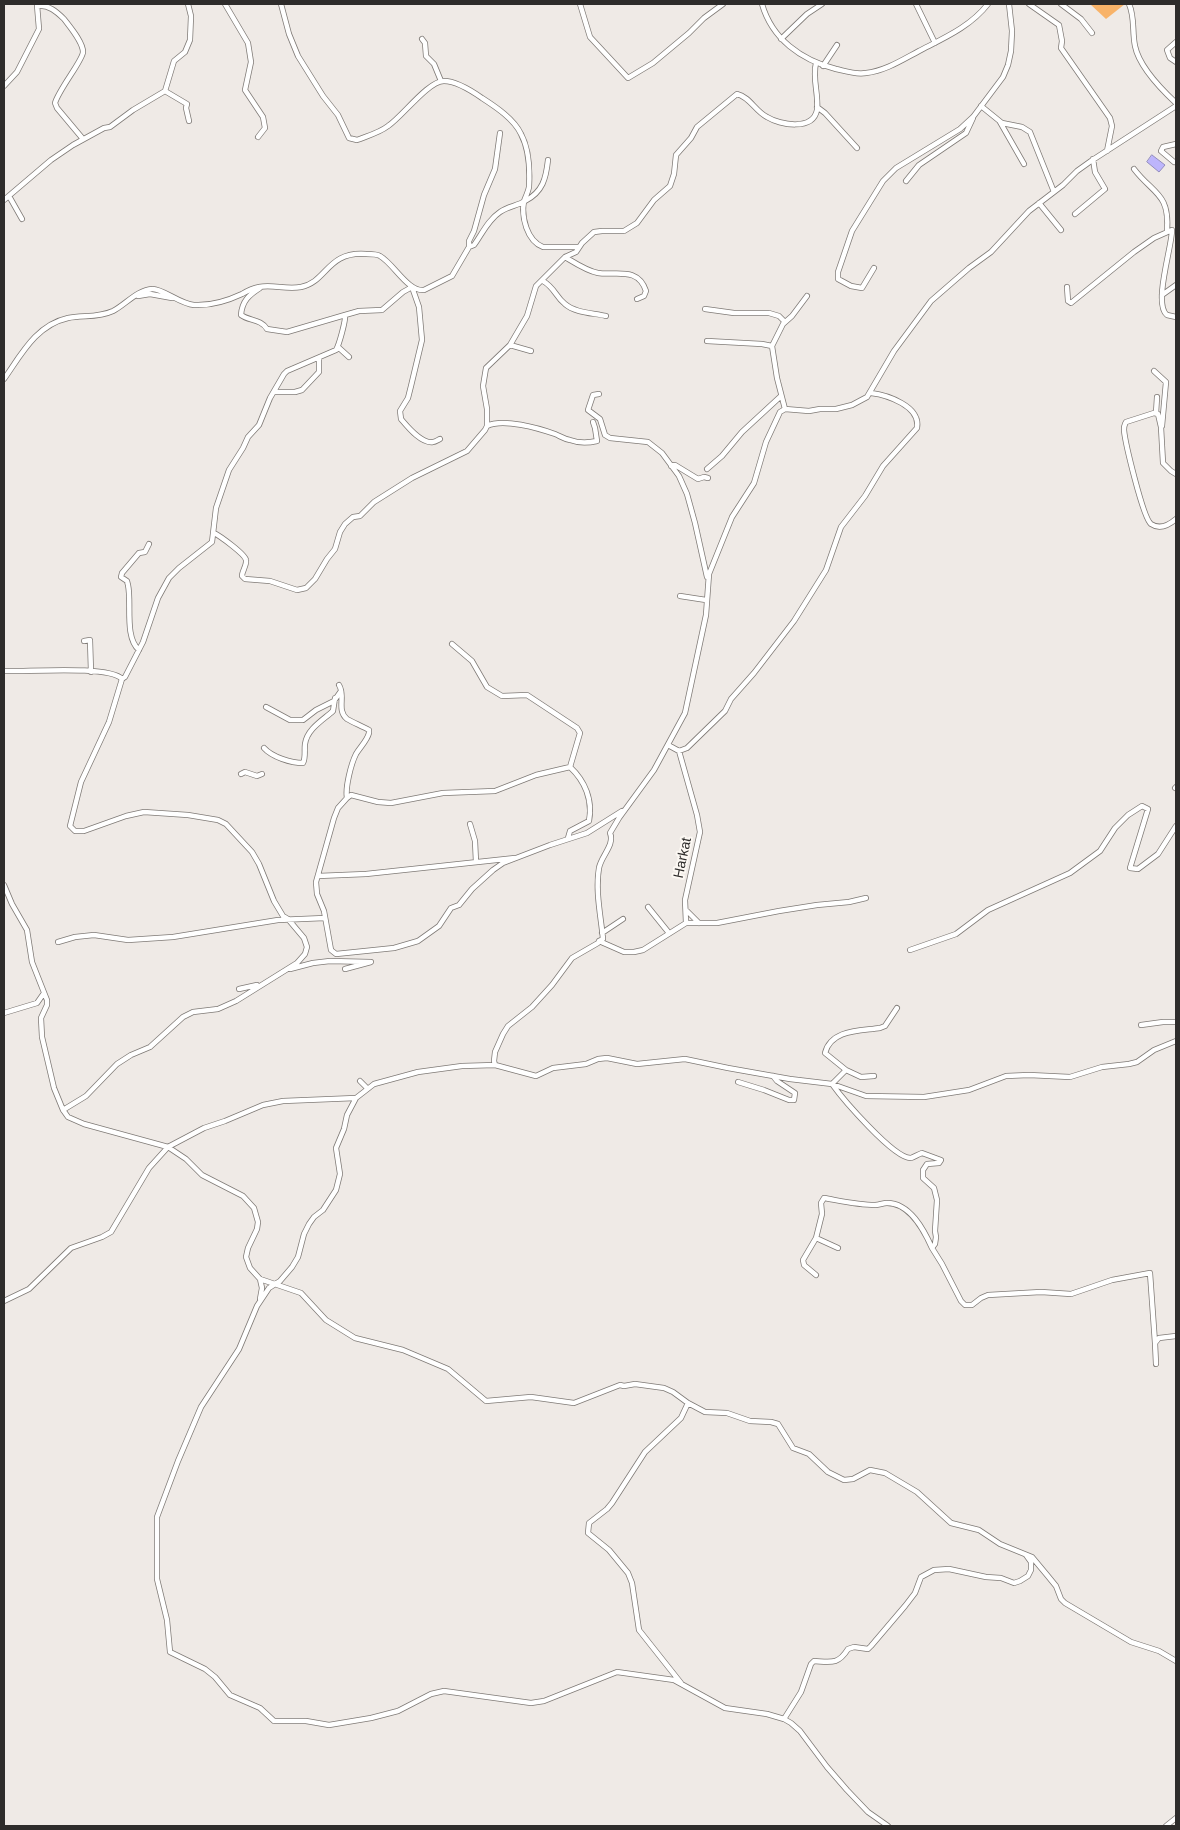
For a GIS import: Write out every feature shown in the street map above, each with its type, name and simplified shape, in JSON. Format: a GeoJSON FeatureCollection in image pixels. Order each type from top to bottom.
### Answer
{"type":"FeatureCollection","features":[{"type":"Feature","properties":{"kind":"street"},"geometry":{"type":"LineString","coordinates":[[4,200],[52,160],[83,139],[110,127],[133,110],[165,91],[174,61],[185,52],[190,40],[191,16],[188,4]]}},
{"type":"Feature","properties":{"kind":"street"},"geometry":{"type":"LineString","coordinates":[[225,4],[248,43],[251,62],[245,90],[263,117],[265,128],[258,137]]}},
{"type":"Feature","properties":{"kind":"street"},"geometry":{"type":"LineString","coordinates":[[281,4],[289,34],[298,56],[323,96],[338,115],[347,136],[352,140],[357,140],[387,127],[418,97],[442,81],[451,82],[471,90],[516,125],[523,139],[528,166],[528,189],[524,202],[527,230],[534,242],[543,247],[579,247]]}},
{"type":"Feature","properties":{"kind":"street"},"geometry":{"type":"LineString","coordinates":[[580,4],[590,37],[628,78],[654,63],[704,18],[723,4]]}},
{"type":"Feature","properties":{"kind":"street"},"geometry":{"type":"LineString","coordinates":[[762,4],[769,24],[781,39],[816,64],[866,73],[896,63],[964,27],[988,4]]}},
{"type":"Feature","properties":{"kind":"street"},"geometry":{"type":"LineString","coordinates":[[781,39],[807,14],[822,4]]}},
{"type":"Feature","properties":{"kind":"street"},"geometry":{"type":"LineString","coordinates":[[916,4],[935,43]]}},
{"type":"Feature","properties":{"kind":"street"},"geometry":{"type":"LineString","coordinates":[[874,268],[867,283],[862,288],[852,286],[838,279],[838,272],[848,240],[860,216],[883,181],[896,168],[960,129],[973,116],[1003,76],[1008,66],[1012,31],[1009,4]]}},
{"type":"Feature","properties":{"kind":"street"},"geometry":{"type":"LineString","coordinates":[[1029,4],[1059,25],[1062,41],[1061,48],[1110,118],[1112,126],[1107,151]]}},
{"type":"Feature","properties":{"kind":"street"},"geometry":{"type":"LineString","coordinates":[[1061,4],[1081,19],[1092,33]]}},
{"type":"Feature","properties":{"kind":"street"},"geometry":{"type":"LineString","coordinates":[[495,1066],[496,1049],[502,1034],[508,1026],[532,1008],[560,976],[572,958],[602,938],[598,885],[599,868],[612,838],[610,833],[648,780],[679,728],[688,706],[699,641],[706,615],[708,579],[732,517],[754,483],[766,442],[778,415],[785,409],[809,411],[836,409],[852,405],[868,397],[894,351],[923,309],[964,272],[991,252],[1029,211],[1093,159],[1176,104],[1139,60],[1129,4]]}},
{"type":"Feature","properties":{"kind":"street"},"geometry":{"type":"LineString","coordinates":[[4,86],[17,72],[39,29],[37,5],[42,5],[57,13],[69,26],[82,48],[82,55],[65,81],[55,104],[83,139]]}},
{"type":"Feature","properties":{"kind":"street"},"geometry":{"type":"LineString","coordinates":[[422,39],[425,44],[426,56],[434,64],[442,81]]}},
{"type":"Feature","properties":{"kind":"street"},"geometry":{"type":"LineString","coordinates":[[1176,42],[1167,50],[1170,58],[1176,62]]}},
{"type":"Feature","properties":{"kind":"street"},"geometry":{"type":"LineString","coordinates":[[823,66],[837,45]]}},
{"type":"Feature","properties":{"kind":"street"},"geometry":{"type":"LineString","coordinates":[[214,533],[244,556],[246,563],[242,572],[243,578],[270,582],[291,589],[302,589],[310,585],[335,549],[340,532],[346,524],[354,517],[360,516],[374,502],[412,478],[467,451],[485,430],[487,426],[487,408],[483,386],[486,368],[492,360],[510,345],[526,316],[536,286],[565,257],[576,252],[594,232],[620,232],[628,230],[637,223],[657,197],[669,188],[674,174],[676,155],[691,138],[697,127],[737,94],[744,96],[766,117],[799,124],[808,122],[815,115],[817,107],[814,72],[816,64]]}},
{"type":"Feature","properties":{"kind":"street"},"geometry":{"type":"LineString","coordinates":[[165,91],[187,104],[188,120]]}},
{"type":"Feature","properties":{"kind":"street"},"geometry":{"type":"LineString","coordinates":[[981,106],[1006,125],[1022,127],[1030,132],[1054,192]]}},
{"type":"Feature","properties":{"kind":"street"},"geometry":{"type":"LineString","coordinates":[[817,107],[825,113],[857,148]]}},
{"type":"Feature","properties":{"kind":"street"},"geometry":{"type":"LineString","coordinates":[[906,181],[919,165],[966,133],[973,116]]}},
{"type":"Feature","properties":{"kind":"street"},"geometry":{"type":"LineString","coordinates":[[999,121],[1024,164]]}},
{"type":"Feature","properties":{"kind":"street"},"geometry":{"type":"LineString","coordinates":[[4,379],[29,342],[49,326],[67,318],[95,316],[109,312],[138,294],[152,289],[190,305],[208,305],[262,286],[286,289],[305,286],[338,259],[355,254],[380,256],[412,287],[419,290],[424,290],[448,279],[454,273],[469,247],[469,241],[474,231],[484,195],[495,168],[500,133]]}},
{"type":"Feature","properties":{"kind":"street"},"geometry":{"type":"LineString","coordinates":[[1176,144],[1163,147],[1160,151],[1176,162]]}},
{"type":"Feature","properties":{"kind":"street"},"geometry":{"type":"LineString","coordinates":[[1076,214],[1105,189],[1100,184],[1095,172],[1093,159]]}},
{"type":"Feature","properties":{"kind":"street"},"geometry":{"type":"LineString","coordinates":[[469,247],[474,246],[495,216],[512,205],[524,202],[538,192],[544,185],[548,160]]}},
{"type":"Feature","properties":{"kind":"street"},"geometry":{"type":"LineString","coordinates":[[1134,170],[1163,200],[1168,222],[1172,230],[1162,295],[1164,313],[1176,317]]}},
{"type":"Feature","properties":{"kind":"street"},"geometry":{"type":"LineString","coordinates":[[9,196],[22,219]]}},
{"type":"Feature","properties":{"kind":"street"},"geometry":{"type":"LineString","coordinates":[[1039,203],[1061,230]]}},
{"type":"Feature","properties":{"kind":"street"},"geometry":{"type":"LineString","coordinates":[[1067,287],[1068,301],[1071,303],[1138,248],[1172,230]]}},
{"type":"Feature","properties":{"kind":"street"},"geometry":{"type":"LineString","coordinates":[[565,257],[599,274],[620,272],[633,277],[642,283],[646,292],[644,296],[637,299]]}},
{"type":"Feature","properties":{"kind":"street"},"geometry":{"type":"LineString","coordinates":[[543,281],[551,286],[568,306],[596,315],[606,316]]}},
{"type":"Feature","properties":{"kind":"street"},"geometry":{"type":"LineString","coordinates":[[1162,295],[1176,285]]}},
{"type":"Feature","properties":{"kind":"street"},"geometry":{"type":"LineString","coordinates":[[262,286],[246,298],[241,315],[259,321],[267,329],[287,332],[359,311],[382,310],[403,292],[412,287]]}},
{"type":"Feature","properties":{"kind":"street"},"geometry":{"type":"LineString","coordinates":[[412,287],[419,306],[422,340],[408,398],[400,411],[400,419],[420,438],[432,442],[440,439]]}},
{"type":"Feature","properties":{"kind":"street"},"geometry":{"type":"LineString","coordinates":[[785,409],[772,346],[785,322],[796,312],[807,296]]}},
{"type":"Feature","properties":{"kind":"street"},"geometry":{"type":"LineString","coordinates":[[705,309],[734,313],[769,313],[779,316],[785,322]]}},
{"type":"Feature","properties":{"kind":"street"},"geometry":{"type":"LineString","coordinates":[[63,1110],[86,1096],[116,1064],[150,1047],[188,1014],[224,1007],[288,969],[302,958],[307,947],[304,938],[288,919],[283,916],[274,901],[252,852],[226,824],[218,820],[188,815],[144,812],[126,816],[84,832],[71,829],[70,824],[81,782],[109,722],[122,679],[125,677],[139,650],[152,610],[169,578],[211,544],[216,508],[229,470],[248,437],[259,425],[270,398],[287,371],[334,352],[338,347],[341,330],[346,321],[345,315]]}},
{"type":"Feature","properties":{"kind":"street"},"geometry":{"type":"LineString","coordinates":[[707,341],[772,346]]}},
{"type":"Feature","properties":{"kind":"street"},"geometry":{"type":"LineString","coordinates":[[510,345],[531,351]]}},
{"type":"Feature","properties":{"kind":"street"},"geometry":{"type":"LineString","coordinates":[[338,347],[350,357]]}},
{"type":"Feature","properties":{"kind":"street"},"geometry":{"type":"LineString","coordinates":[[275,392],[302,390],[320,372],[319,358]]}},
{"type":"Feature","properties":{"kind":"street"},"geometry":{"type":"LineString","coordinates":[[1154,371],[1166,382],[1161,427],[1163,463],[1176,474]]}},
{"type":"Feature","properties":{"kind":"street"},"geometry":{"type":"LineString","coordinates":[[668,745],[679,751],[687,748],[724,711],[731,699],[754,673],[794,621],[826,570],[841,527],[859,504],[882,466],[917,428],[916,420],[908,408],[887,396],[871,393]]}},
{"type":"Feature","properties":{"kind":"street"},"geometry":{"type":"LineString","coordinates":[[599,394],[593,396],[588,410],[600,419],[605,435],[610,438],[648,442],[657,448],[682,481],[708,579]]}},
{"type":"Feature","properties":{"kind":"street"},"geometry":{"type":"LineString","coordinates":[[707,469],[722,456],[742,432],[781,396]]}},
{"type":"Feature","properties":{"kind":"street"},"geometry":{"type":"LineString","coordinates":[[1157,397],[1156,413],[1161,427]]}},
{"type":"Feature","properties":{"kind":"street"},"geometry":{"type":"LineString","coordinates":[[1156,413],[1126,423],[1124,429],[1127,449],[1138,493],[1149,522],[1152,525],[1161,527],[1176,519]]}},
{"type":"Feature","properties":{"kind":"street"},"geometry":{"type":"LineString","coordinates":[[487,426],[498,422],[506,423],[540,430],[571,441],[597,442],[592,422]]}},
{"type":"Feature","properties":{"kind":"street"},"geometry":{"type":"LineString","coordinates":[[671,466],[675,465],[698,479],[708,478]]}},
{"type":"Feature","properties":{"kind":"street"},"geometry":{"type":"LineString","coordinates":[[139,650],[133,644],[131,635],[128,585],[126,580],[121,577],[122,573],[139,553],[145,552],[149,544]]}},
{"type":"Feature","properties":{"kind":"street"},"geometry":{"type":"LineString","coordinates":[[680,596],[706,600]]}},
{"type":"Feature","properties":{"kind":"street"},"geometry":{"type":"LineString","coordinates":[[84,641],[90,640],[91,672]]}},
{"type":"Feature","properties":{"kind":"street"},"geometry":{"type":"LineString","coordinates":[[452,644],[472,661],[487,687],[493,692],[502,696],[527,695],[577,728],[580,733],[570,767]]}},
{"type":"Feature","properties":{"kind":"street"},"geometry":{"type":"LineString","coordinates":[[4,671],[95,671],[114,674],[122,679]]}},
{"type":"Feature","properties":{"kind":"street"},"geometry":{"type":"LineString","coordinates":[[264,748],[294,762],[303,763],[306,752],[305,743],[308,736],[333,711],[341,687],[342,711],[346,718],[369,730],[368,737],[356,755],[353,764],[345,790],[347,798]]}},
{"type":"Feature","properties":{"kind":"street"},"geometry":{"type":"LineString","coordinates":[[266,707],[284,718],[296,721],[303,720],[336,698]]}},
{"type":"Feature","properties":{"kind":"street","name":"Harkat"},"geometry":{"type":"LineString","coordinates":[[679,751],[700,832],[685,900],[686,923]]}},
{"type":"Feature","properties":{"kind":"street"},"geometry":{"type":"LineString","coordinates":[[570,767],[528,778],[494,791],[455,792],[391,803],[378,802],[351,795],[347,798],[338,808],[334,818],[316,882],[317,894],[325,918],[331,950],[336,954],[381,950],[413,944],[439,926],[451,908],[459,906],[472,889],[493,870],[518,857],[568,838],[587,833],[626,809]]}},
{"type":"Feature","properties":{"kind":"street"},"geometry":{"type":"LineString","coordinates":[[568,838],[570,831],[589,821],[590,812],[586,788],[570,767]]}},
{"type":"Feature","properties":{"kind":"street"},"geometry":{"type":"LineString","coordinates":[[241,774],[246,772],[257,776],[262,774]]}},
{"type":"Feature","properties":{"kind":"street"},"geometry":{"type":"LineString","coordinates":[[910,950],[956,934],[988,910],[1070,873],[1100,851],[1115,828],[1128,815],[1142,806],[1148,809],[1130,868],[1138,869],[1158,854],[1176,826]]}},
{"type":"Feature","properties":{"kind":"street"},"geometry":{"type":"LineString","coordinates":[[470,824],[475,841],[476,862]]}},
{"type":"Feature","properties":{"kind":"street"},"geometry":{"type":"LineString","coordinates":[[318,876],[366,874],[518,857]]}},
{"type":"Feature","properties":{"kind":"street"},"geometry":{"type":"LineString","coordinates":[[4,885],[12,904],[27,930],[32,962],[47,1003],[41,1018],[42,1037],[48,1069],[63,1110],[68,1117],[84,1124],[168,1147],[186,1159],[202,1175],[239,1193],[250,1203],[256,1214],[258,1225],[246,1257],[250,1268],[260,1279],[262,1288],[260,1301]]}},
{"type":"Feature","properties":{"kind":"street"},"geometry":{"type":"LineString","coordinates":[[600,941],[624,952],[634,952],[643,950],[686,923],[717,923],[866,898]]}},
{"type":"Feature","properties":{"kind":"street"},"geometry":{"type":"LineString","coordinates":[[648,907],[669,933]]}},
{"type":"Feature","properties":{"kind":"street"},"geometry":{"type":"LineString","coordinates":[[686,910],[699,923]]}},
{"type":"Feature","properties":{"kind":"street"},"geometry":{"type":"LineString","coordinates":[[58,942],[64,939],[94,934],[128,940],[173,937],[288,919],[325,918]]}},
{"type":"Feature","properties":{"kind":"street"},"geometry":{"type":"LineString","coordinates":[[602,933],[623,919]]}},
{"type":"Feature","properties":{"kind":"street"},"geometry":{"type":"LineString","coordinates":[[288,969],[330,961],[371,962],[346,969]]}},
{"type":"Feature","properties":{"kind":"street"},"geometry":{"type":"LineString","coordinates":[[239,989],[263,983]]}},
{"type":"Feature","properties":{"kind":"street"},"geometry":{"type":"LineString","coordinates":[[4,1013],[37,1002],[44,993]]}},
{"type":"Feature","properties":{"kind":"street"},"geometry":{"type":"LineString","coordinates":[[874,1076],[861,1078],[846,1070],[825,1053],[830,1044],[839,1035],[846,1032],[886,1026],[897,1008]]}},
{"type":"Feature","properties":{"kind":"street"},"geometry":{"type":"LineString","coordinates":[[1141,1025],[1176,1022]]}},
{"type":"Feature","properties":{"kind":"street"},"geometry":{"type":"LineString","coordinates":[[888,1826],[862,1806],[833,1775],[800,1731],[784,1719],[767,1714],[725,1708],[714,1704],[681,1683],[668,1679],[617,1672],[544,1701],[531,1703],[444,1691],[431,1694],[398,1712],[371,1718],[329,1725],[306,1721],[274,1721],[260,1708],[230,1695],[215,1676],[205,1669],[170,1652],[167,1618],[157,1579],[157,1517],[201,1408],[239,1349],[260,1301],[269,1288],[276,1284],[295,1262],[304,1234],[312,1220],[324,1210],[338,1186],[340,1174],[336,1148],[344,1129],[347,1115],[356,1098],[367,1088],[379,1082],[418,1072],[462,1066],[495,1066],[536,1076],[553,1068],[586,1064],[598,1059],[607,1058],[637,1064],[685,1059],[790,1080],[832,1084],[866,1096],[924,1097],[969,1090],[1006,1076],[1070,1077],[1102,1067],[1137,1062],[1154,1050],[1176,1041]]}},
{"type":"Feature","properties":{"kind":"street"},"geometry":{"type":"LineString","coordinates":[[832,1084],[846,1070]]}},
{"type":"Feature","properties":{"kind":"street"},"geometry":{"type":"LineString","coordinates":[[738,1082],[788,1100],[794,1100],[795,1093],[777,1081],[773,1076]]}},
{"type":"Feature","properties":{"kind":"street"},"geometry":{"type":"LineString","coordinates":[[360,1081],[367,1088]]}},
{"type":"Feature","properties":{"kind":"street"},"geometry":{"type":"LineString","coordinates":[[832,1084],[859,1117],[899,1154],[911,1158],[922,1153],[940,1160],[939,1163],[927,1164],[923,1170],[923,1178],[934,1188],[937,1200],[936,1237],[932,1248]]}},
{"type":"Feature","properties":{"kind":"street"},"geometry":{"type":"LineString","coordinates":[[4,1301],[29,1289],[71,1248],[111,1232],[149,1168],[168,1147],[204,1128],[262,1105],[283,1101],[356,1098]]}},
{"type":"Feature","properties":{"kind":"street"},"geometry":{"type":"LineString","coordinates":[[816,1275],[804,1265],[803,1260],[816,1238],[822,1214],[821,1203],[824,1198],[876,1205],[888,1203],[899,1205],[915,1218],[961,1301],[968,1305],[972,1305],[988,1295],[1041,1292],[1071,1294],[1112,1280],[1150,1273],[1156,1364]]}},
{"type":"Feature","properties":{"kind":"street"},"geometry":{"type":"LineString","coordinates":[[816,1238],[838,1248]]}},
{"type":"Feature","properties":{"kind":"street"},"geometry":{"type":"LineString","coordinates":[[260,1279],[300,1293],[326,1320],[355,1338],[403,1350],[448,1369],[486,1400],[531,1397],[574,1402],[620,1385],[635,1384],[664,1388],[709,1413],[727,1414],[750,1421],[778,1424],[793,1448],[809,1454],[836,1477],[844,1480],[853,1479],[870,1470],[885,1473],[917,1492],[951,1523],[979,1530],[1000,1544],[1036,1560],[1056,1586],[1061,1599],[1065,1603],[1125,1639],[1137,1645],[1159,1650],[1176,1661]]}},
{"type":"Feature","properties":{"kind":"street"},"geometry":{"type":"LineString","coordinates":[[1155,1343],[1159,1338],[1176,1336]]}},
{"type":"Feature","properties":{"kind":"street"},"geometry":{"type":"LineString","coordinates":[[681,1683],[639,1630],[632,1584],[628,1573],[609,1550],[590,1536],[587,1530],[589,1523],[612,1503],[645,1452],[683,1415],[688,1403]]}},
{"type":"Feature","properties":{"kind":"street"},"geometry":{"type":"LineString","coordinates":[[784,1719],[800,1692],[811,1664],[814,1661],[834,1663],[844,1656],[848,1649],[854,1647],[868,1649],[915,1593],[921,1578],[934,1570],[949,1569],[986,1577],[1001,1578],[1014,1583],[1020,1582],[1028,1576],[1031,1570],[1031,1562],[1026,1554]]}},
{"type":"Feature","properties":{"kind":"street"},"geometry":{"type":"LineString","coordinates":[[1166,1826],[1176,1818]]}},
{"type":"Feature","properties":{"kind":"shaded area"},"geometry":{"type":"Polygon","coordinates":[[[1090,4],[1125,4],[1106,19],[1090,4]]]}},
{"type":"Feature","properties":{"kind":"shaded area"},"geometry":{"type":"Polygon","coordinates":[[[1152,155],[1165,165],[1159,172],[1147,162],[1152,155]]]}}]}
